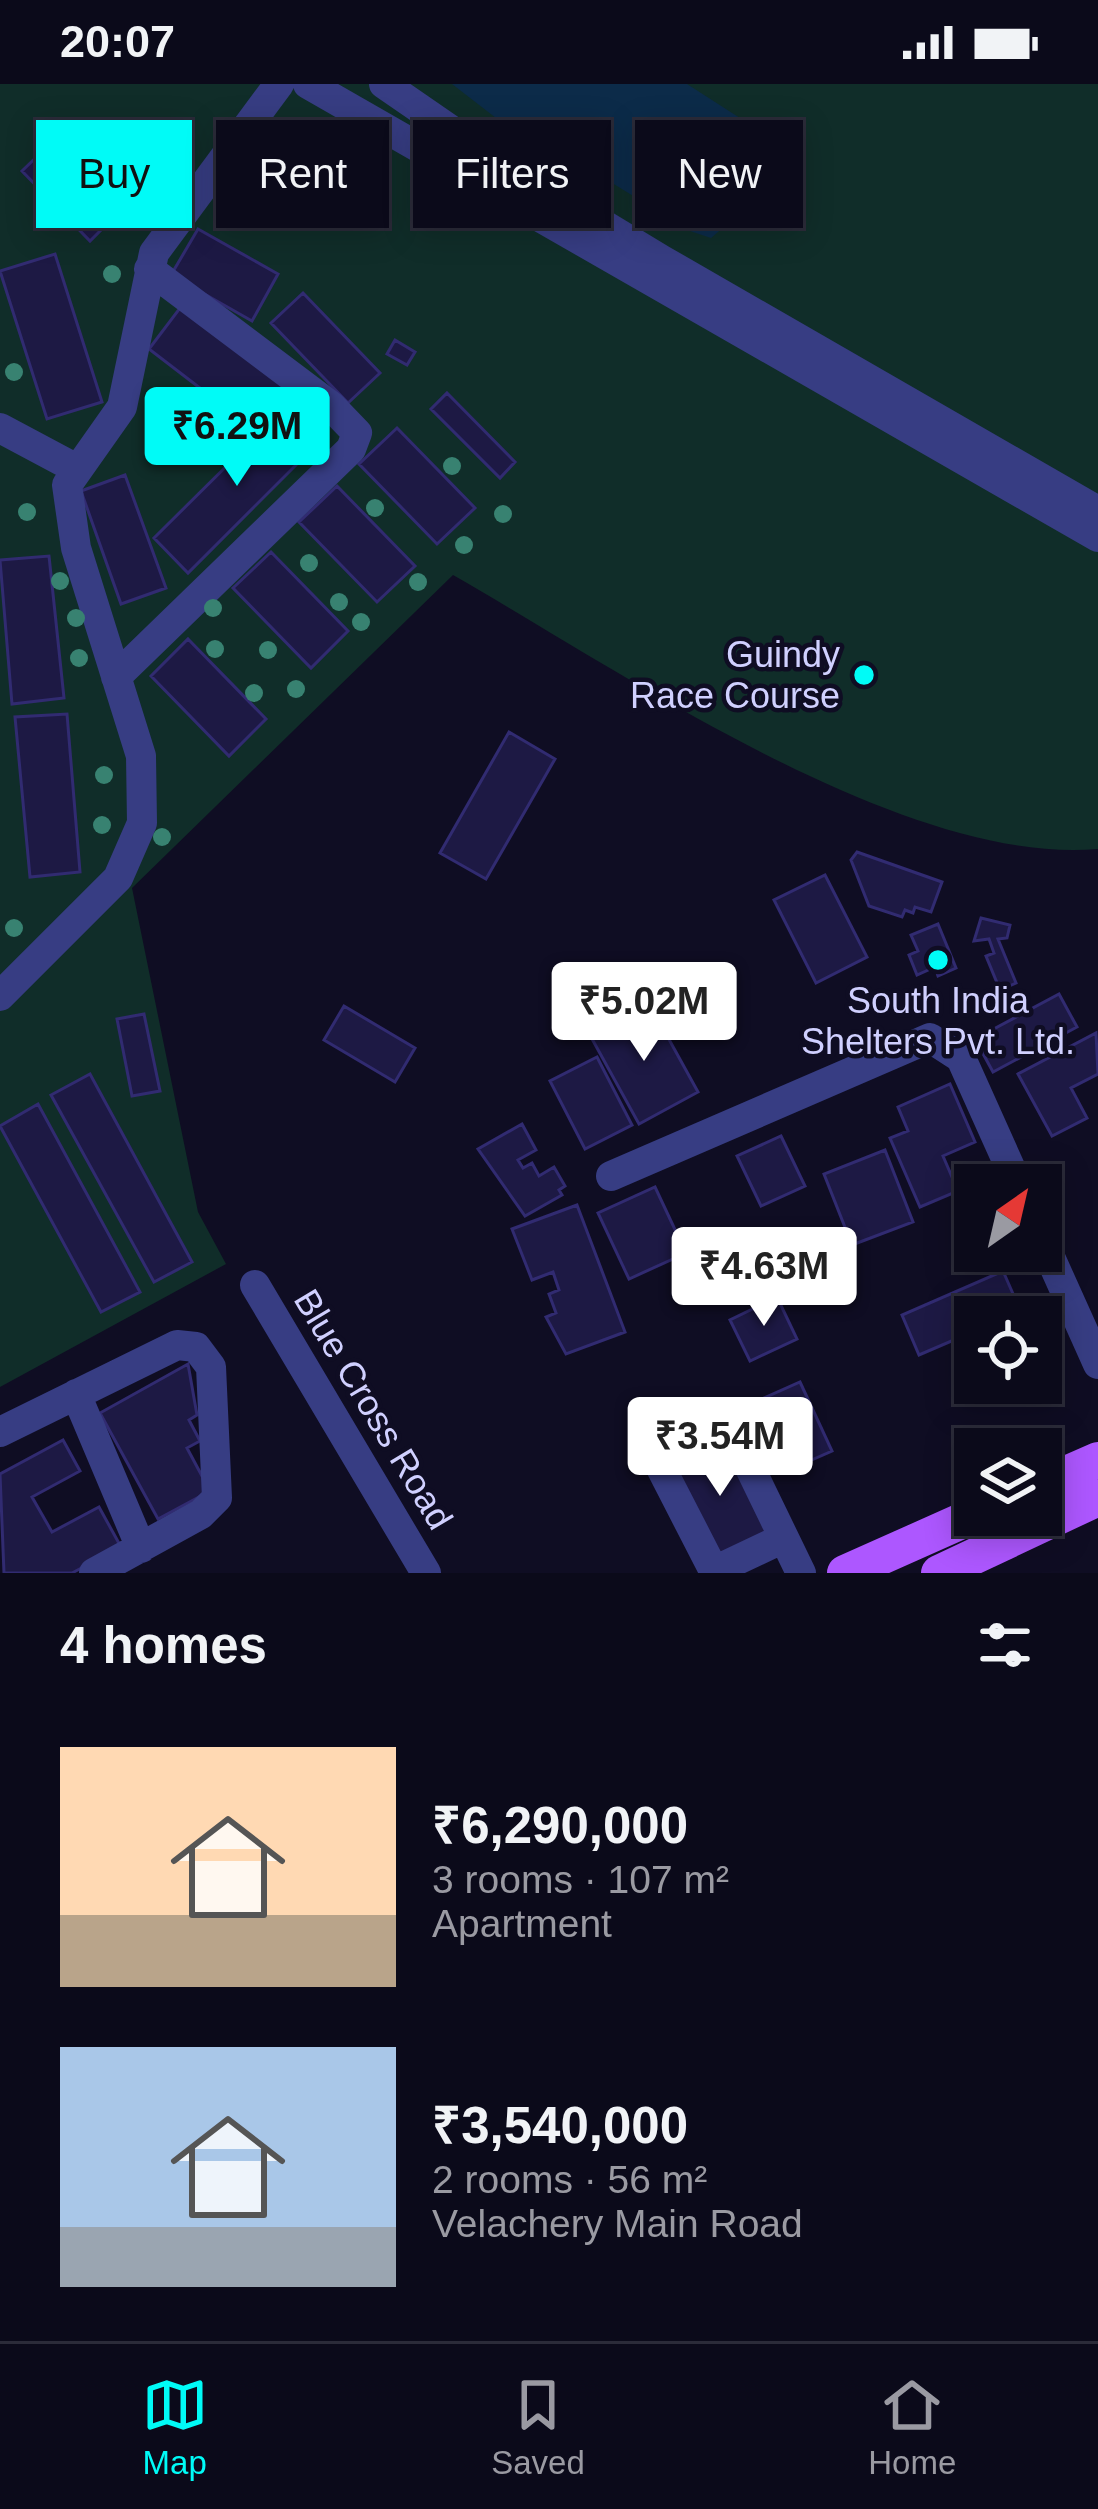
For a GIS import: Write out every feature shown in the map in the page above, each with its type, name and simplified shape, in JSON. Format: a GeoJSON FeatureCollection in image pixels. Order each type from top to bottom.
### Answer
{"type":"FeatureCollection","features":[{"type":"Feature","properties":{"kind":"main road"},"geometry":{"type":"LineString","coordinates":[[1062,1476],[1098,1460]]}},
{"type":"Feature","properties":{"kind":"main road"},"geometry":{"type":"LineString","coordinates":[[939,1573],[1098,1498]]}},
{"type":"Feature","properties":{"kind":"main road"},"geometry":{"type":"LineString","coordinates":[[845,1573],[954,1524]]}},
{"type":"Feature","properties":{"kind":"street"},"geometry":{"type":"LineString","coordinates":[[0,996],[105,894],[134,851],[146,790],[69,521],[67,485],[122,407],[149,269],[166,234],[280,84]]}},
{"type":"Feature","properties":{"kind":"street"},"geometry":{"type":"LineString","coordinates":[[308,84],[1098,537]]}},
{"type":"Feature","properties":{"kind":"street"},"geometry":{"type":"LineString","coordinates":[[384,84],[476,148],[625,238],[1098,512]]}},
{"type":"Feature","properties":{"kind":"street"},"geometry":{"type":"LineString","coordinates":[[116,677],[351,449],[357,433],[332,406],[149,269]]}},
{"type":"Feature","properties":{"kind":"street"},"geometry":{"type":"LineString","coordinates":[[0,428],[75,468]]}},
{"type":"Feature","properties":{"kind":"street"},"geometry":{"type":"LineString","coordinates":[[611,1176],[930,1038],[961,1058],[1009,1164]]}},
{"type":"Feature","properties":{"kind":"street"},"geometry":{"type":"LineString","coordinates":[[1057,1272],[1098,1364]]}},
{"type":"Feature","properties":{"kind":"street","name":"Blue Cross Road"},"geometry":{"type":"LineString","coordinates":[[255,1286],[426,1573]]}},
{"type":"Feature","properties":{"kind":"street"},"geometry":{"type":"LineString","coordinates":[[0,1432],[177,1345],[196,1347],[211,1367],[218,1498],[94,1573]]}},
{"type":"Feature","properties":{"kind":"street"},"geometry":{"type":"LineString","coordinates":[[76,1394],[141,1548]]}},
{"type":"Feature","properties":{"kind":"street"},"geometry":{"type":"LineString","coordinates":[[784,1538],[715,1572],[661,1468],[665,1454],[721,1428],[733,1433],[784,1538],[801,1573]]}},
{"type":"Feature","properties":{"kind":"green space","name":"Guindy Race Course"},"geometry":{"type":"Polygon","coordinates":[[[0,84],[1098,84],[1098,849],[1021,846],[939,827],[853,795],[679,708],[453,575],[132,888],[198,1212],[226,1264],[0,1387],[0,84]]]}},
{"type":"Feature","properties":{"kind":"water"},"geometry":{"type":"Polygon","coordinates":[[[452,84],[687,84],[743,120],[635,120],[635,197],[611,182],[611,120],[496,118],[452,84]]]}},
{"type":"Feature","properties":{"kind":"water"},"geometry":{"type":"Polygon","coordinates":[[[685,228],[723,228],[711,238],[685,228]]]}},
{"type":"Feature","properties":{"kind":"building"},"geometry":{"type":"Polygon","coordinates":[[[36,157],[36,185],[22,171],[36,157]]]}},
{"type":"Feature","properties":{"kind":"building"},"geometry":{"type":"Polygon","coordinates":[[[77,228],[103,228],[90,241],[77,228]]]}},
{"type":"Feature","properties":{"kind":"building"},"geometry":{"type":"Polygon","coordinates":[[[198,229],[278,274],[252,321],[171,275],[198,229]]]}},
{"type":"Feature","properties":{"kind":"building"},"geometry":{"type":"Polygon","coordinates":[[[55,254],[102,402],[47,419],[0,271],[55,254]]]}},
{"type":"Feature","properties":{"kind":"building"},"geometry":{"type":"Polygon","coordinates":[[[303,293],[380,373],[348,403],[271,323],[303,293]]]}},
{"type":"Feature","properties":{"kind":"building"},"geometry":{"type":"Polygon","coordinates":[[[180,308],[287,389],[256,431],[149,349],[180,308]]]}},
{"type":"Feature","properties":{"kind":"building"},"geometry":{"type":"Polygon","coordinates":[[[395,340],[415,352],[407,365],[387,354],[395,340]]]}},
{"type":"Feature","properties":{"kind":"building"},"geometry":{"type":"Polygon","coordinates":[[[447,393],[515,462],[500,478],[431,409],[447,393]]]}},
{"type":"Feature","properties":{"kind":"building"},"geometry":{"type":"Polygon","coordinates":[[[287,406],[321,440],[188,573],[154,538],[287,406]]]}},
{"type":"Feature","properties":{"kind":"building"},"geometry":{"type":"Polygon","coordinates":[[[397,428],[475,508],[437,544],[359,464],[397,428]]]}},
{"type":"Feature","properties":{"kind":"building"},"geometry":{"type":"Polygon","coordinates":[[[125,475],[166,588],[121,604],[81,491],[125,475]]]}},
{"type":"Feature","properties":{"kind":"building"},"geometry":{"type":"Polygon","coordinates":[[[337,486],[415,566],[377,602],[299,522],[337,486]]]}},
{"type":"Feature","properties":{"kind":"building"},"geometry":{"type":"Polygon","coordinates":[[[271,552],[348,631],[311,668],[233,588],[271,552]]]}},
{"type":"Feature","properties":{"kind":"building"},"geometry":{"type":"Polygon","coordinates":[[[49,556],[64,698],[12,704],[0,560],[49,556]]]}},
{"type":"Feature","properties":{"kind":"building"},"geometry":{"type":"Polygon","coordinates":[[[188,639],[266,719],[229,756],[151,676],[188,639]]]}},
{"type":"Feature","properties":{"kind":"building"},"geometry":{"type":"Polygon","coordinates":[[[67,714],[80,872],[30,877],[15,717],[67,714]]]}},
{"type":"Feature","properties":{"kind":"building"},"geometry":{"type":"Polygon","coordinates":[[[509,732],[555,759],[486,879],[440,853],[509,732]]]}},
{"type":"Feature","properties":{"kind":"building"},"geometry":{"type":"Polygon","coordinates":[[[857,852],[942,882],[931,912],[915,907],[913,913],[905,910],[902,917],[869,906],[851,860],[857,852]]]}},
{"type":"Feature","properties":{"kind":"building"},"geometry":{"type":"Polygon","coordinates":[[[825,875],[867,957],[816,983],[774,900],[825,875]]]}},
{"type":"Feature","properties":{"kind":"building"},"geometry":{"type":"Polygon","coordinates":[[[981,918],[1010,925],[1007,938],[998,939],[1016,983],[1000,990],[986,956],[994,953],[989,939],[974,941],[981,918]]]}},
{"type":"Feature","properties":{"kind":"building"},"geometry":{"type":"Polygon","coordinates":[[[938,924],[956,968],[938,976],[935,967],[917,975],[909,955],[918,951],[911,935],[938,924]]]}},
{"type":"Feature","properties":{"kind":"building"},"geometry":{"type":"Polygon","coordinates":[[[1059,994],[1077,1027],[993,1072],[975,1039],[1059,994]]]}},
{"type":"Feature","properties":{"kind":"building"},"geometry":{"type":"Polygon","coordinates":[[[650,1005],[698,1092],[639,1124],[591,1037],[650,1005]]]}},
{"type":"Feature","properties":{"kind":"building"},"geometry":{"type":"Polygon","coordinates":[[[344,1006],[415,1048],[395,1082],[324,1040],[344,1006]]]}},
{"type":"Feature","properties":{"kind":"building"},"geometry":{"type":"Polygon","coordinates":[[[144,1014],[160,1091],[132,1096],[117,1019],[144,1014]]]}},
{"type":"Feature","properties":{"kind":"building"},"geometry":{"type":"Polygon","coordinates":[[[1096,1033],[1098,1074],[1071,1088],[1087,1118],[1052,1136],[1018,1074],[1096,1033]]]}},
{"type":"Feature","properties":{"kind":"building"},"geometry":{"type":"Polygon","coordinates":[[[597,1057],[632,1125],[585,1149],[550,1081],[597,1057]]]}},
{"type":"Feature","properties":{"kind":"building"},"geometry":{"type":"Polygon","coordinates":[[[90,1074],[192,1262],[154,1282],[51,1095],[90,1074]]]}},
{"type":"Feature","properties":{"kind":"building"},"geometry":{"type":"Polygon","coordinates":[[[950,1084],[975,1142],[943,1156],[954,1193],[920,1207],[890,1138],[908,1131],[898,1107],[950,1084]]]}},
{"type":"Feature","properties":{"kind":"building"},"geometry":{"type":"Polygon","coordinates":[[[38,1104],[140,1292],[101,1312],[0,1126],[38,1104]]]}},
{"type":"Feature","properties":{"kind":"building"},"geometry":{"type":"Polygon","coordinates":[[[522,1124],[536,1150],[518,1160],[523,1168],[532,1163],[539,1176],[554,1167],[565,1186],[559,1190],[562,1195],[525,1216],[478,1149],[522,1124]]]}},
{"type":"Feature","properties":{"kind":"building"},"geometry":{"type":"Polygon","coordinates":[[[781,1136],[805,1186],[761,1206],[737,1156],[781,1136]]]}},
{"type":"Feature","properties":{"kind":"building"},"geometry":{"type":"Polygon","coordinates":[[[885,1150],[913,1222],[852,1245],[824,1174],[885,1150]]]}},
{"type":"Feature","properties":{"kind":"building"},"geometry":{"type":"Polygon","coordinates":[[[655,1187],[686,1253],[629,1279],[598,1213],[655,1187]]]}},
{"type":"Feature","properties":{"kind":"building"},"geometry":{"type":"Polygon","coordinates":[[[577,1205],[625,1332],[566,1354],[546,1317],[556,1313],[549,1294],[559,1290],[553,1272],[532,1280],[512,1229],[577,1205]]]}},
{"type":"Feature","properties":{"kind":"building"},"geometry":{"type":"Polygon","coordinates":[[[1001,1272],[1014,1296],[954,1296],[954,1340],[919,1355],[902,1315],[1001,1272]]]}},
{"type":"Feature","properties":{"kind":"building"},"geometry":{"type":"Polygon","coordinates":[[[777,1297],[797,1339],[750,1361],[730,1320],[777,1297]]]}},
{"type":"Feature","properties":{"kind":"building"},"geometry":{"type":"Polygon","coordinates":[[[188,1364],[197,1415],[189,1420],[200,1441],[187,1448],[210,1491],[158,1519],[100,1413],[188,1364]]]}},
{"type":"Feature","properties":{"kind":"building"},"geometry":{"type":"Polygon","coordinates":[[[800,1382],[832,1451],[784,1472],[753,1403],[800,1382]]]}},
{"type":"Feature","properties":{"kind":"building"},"geometry":{"type":"Polygon","coordinates":[[[725,1436],[775,1539],[713,1558],[667,1465],[725,1436]]]}},
{"type":"Feature","properties":{"kind":"building"},"geometry":{"type":"Polygon","coordinates":[[[63,1440],[80,1471],[32,1497],[52,1532],[99,1507],[121,1547],[72,1573],[4,1573],[0,1474],[63,1440]]]}},
{"type":"Feature","properties":{"kind":"place","name":"Guindy Race Course"},"geometry":{"type":"Point","coordinates":[864,675]}},
{"type":"Feature","properties":{"kind":"place","name":"South India Shelters Pvt. Ltd."},"geometry":{"type":"Point","coordinates":[938,960]}}]}
